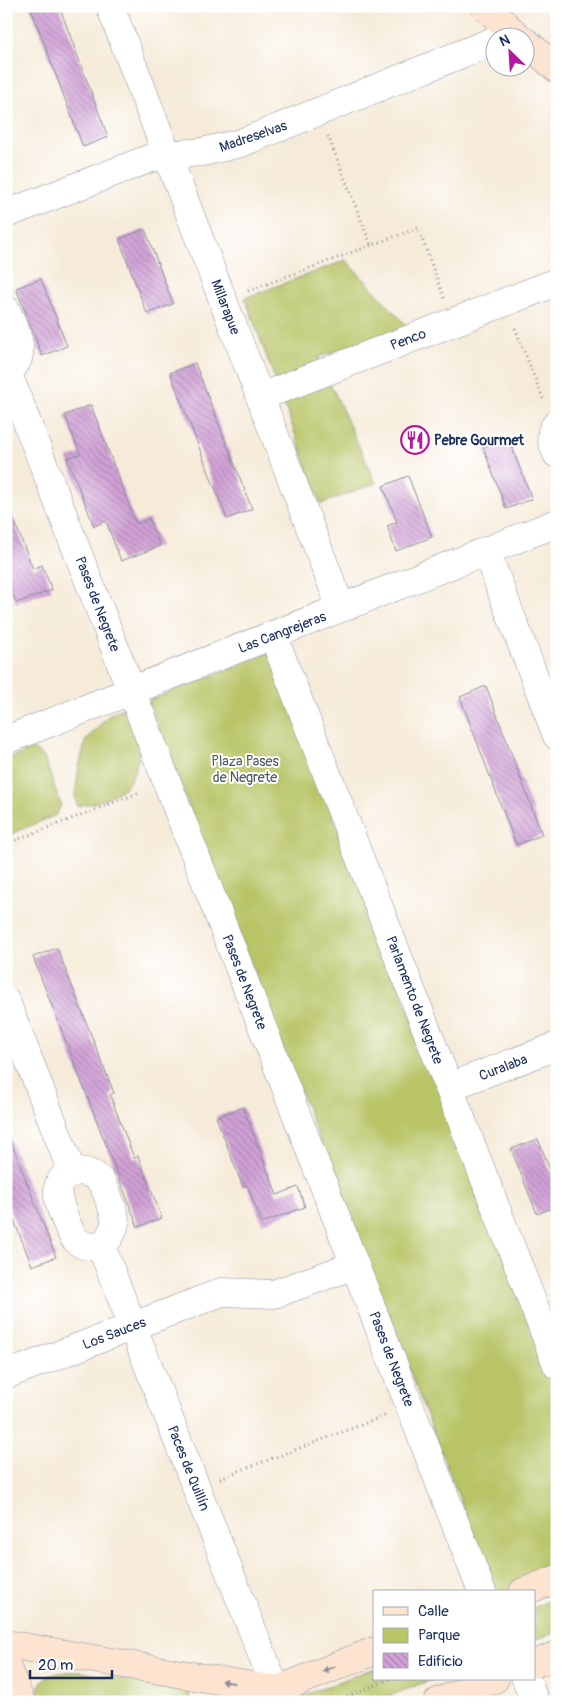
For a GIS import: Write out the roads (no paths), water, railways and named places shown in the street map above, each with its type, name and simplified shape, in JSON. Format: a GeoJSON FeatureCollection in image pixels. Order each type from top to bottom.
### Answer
{"type":"FeatureCollection","features":[{"type":"Feature","properties":{"kind":"main road"},"geometry":{"type":"LineString","coordinates":[[484,6],[503,28]]}},
{"type":"Feature","properties":{"kind":"main road"},"geometry":{"type":"LineString","coordinates":[[536,55],[557,69]]}},
{"type":"Feature","properties":{"kind":"main road"},"geometry":{"type":"LineString","coordinates":[[528,1590],[557,1579]]}},
{"type":"Feature","properties":{"kind":"main road"},"geometry":{"type":"LineString","coordinates":[[6,1644],[276,1690]]}},
{"type":"Feature","properties":{"kind":"main road"},"geometry":{"type":"LineString","coordinates":[[247,1702],[373,1651]]}},
{"type":"Feature","properties":{"kind":"main road"},"geometry":{"type":"LineString","coordinates":[[536,1663],[557,1655]]}},
{"type":"Feature","properties":{"kind":"main road"},"geometry":{"type":"LineString","coordinates":[[6,1665],[21,1702]]}},
{"type":"Feature","properties":{"kind":"main road"},"geometry":{"type":"LineString","coordinates":[[438,1702],[493,1680]]}},
{"type":"Feature","properties":{"kind":"street","name":"Millarapue"},"geometry":{"type":"LineString","coordinates":[[110,6],[341,608]]}},
{"type":"Feature","properties":{"kind":"street","name":"Madreselvas"},"geometry":{"type":"LineString","coordinates":[[6,214],[135,164],[167,155],[221,148],[241,143],[486,48]]}},
{"type":"Feature","properties":{"kind":"street","name":"Penco"},"geometry":{"type":"LineString","coordinates":[[260,397],[557,282]]}},
{"type":"Feature","properties":{"kind":"street","name":"Pases de Negrete"},"geometry":{"type":"LineString","coordinates":[[6,310],[20,344],[19,357],[13,368],[7,372],[481,1590]]}},
{"type":"Feature","properties":{"kind":"street"},"geometry":{"type":"LineString","coordinates":[[556,425],[551,436],[557,454]]}},
{"type":"Feature","properties":{"kind":"street","name":"Las Cangrejeras"},"geometry":{"type":"LineString","coordinates":[[6,740],[557,523]]}},
{"type":"Feature","properties":{"kind":"street"},"geometry":{"type":"LineString","coordinates":[[486,551],[557,736]]}},
{"type":"Feature","properties":{"kind":"street","name":"Parlamento de Negrete"},"geometry":{"type":"LineString","coordinates":[[273,635],[557,1365]]}},
{"type":"Feature","properties":{"kind":"street"},"geometry":{"type":"LineString","coordinates":[[6,1001],[72,1172]]}},
{"type":"Feature","properties":{"kind":"street","name":"Curalaba"},"geometry":{"type":"LineString","coordinates":[[449,1087],[557,1046]]}},
{"type":"Feature","properties":{"kind":"street"},"geometry":{"type":"LineString","coordinates":[[72,1172],[92,1173],[100,1179],[105,1188],[115,1221],[112,1233],[102,1246],[84,1245],[76,1240],[70,1232],[57,1197],[59,1183],[72,1172]]}},
{"type":"Feature","properties":{"kind":"street","name":"Paces de Quillín"},"geometry":{"type":"LineString","coordinates":[[102,1246],[276,1690]]}},
{"type":"Feature","properties":{"kind":"street","name":"Los Sauces"},"geometry":{"type":"LineString","coordinates":[[6,1375],[222,1292],[274,1294],[355,1265]]}},
{"type":"Feature","properties":{"kind":"street"},"geometry":{"type":"LineString","coordinates":[[526,1680],[535,1702]]}},
{"type":"Feature","properties":{"kind":"place","name":"Pebre Gourmet"},"geometry":{"type":"Point","coordinates":[415,440]}},
{"type":"Feature","properties":{"kind":"park label","name":"Plaza Pases de Negrete"},"geometry":{"type":"Point","coordinates":[245,770]}}]}
